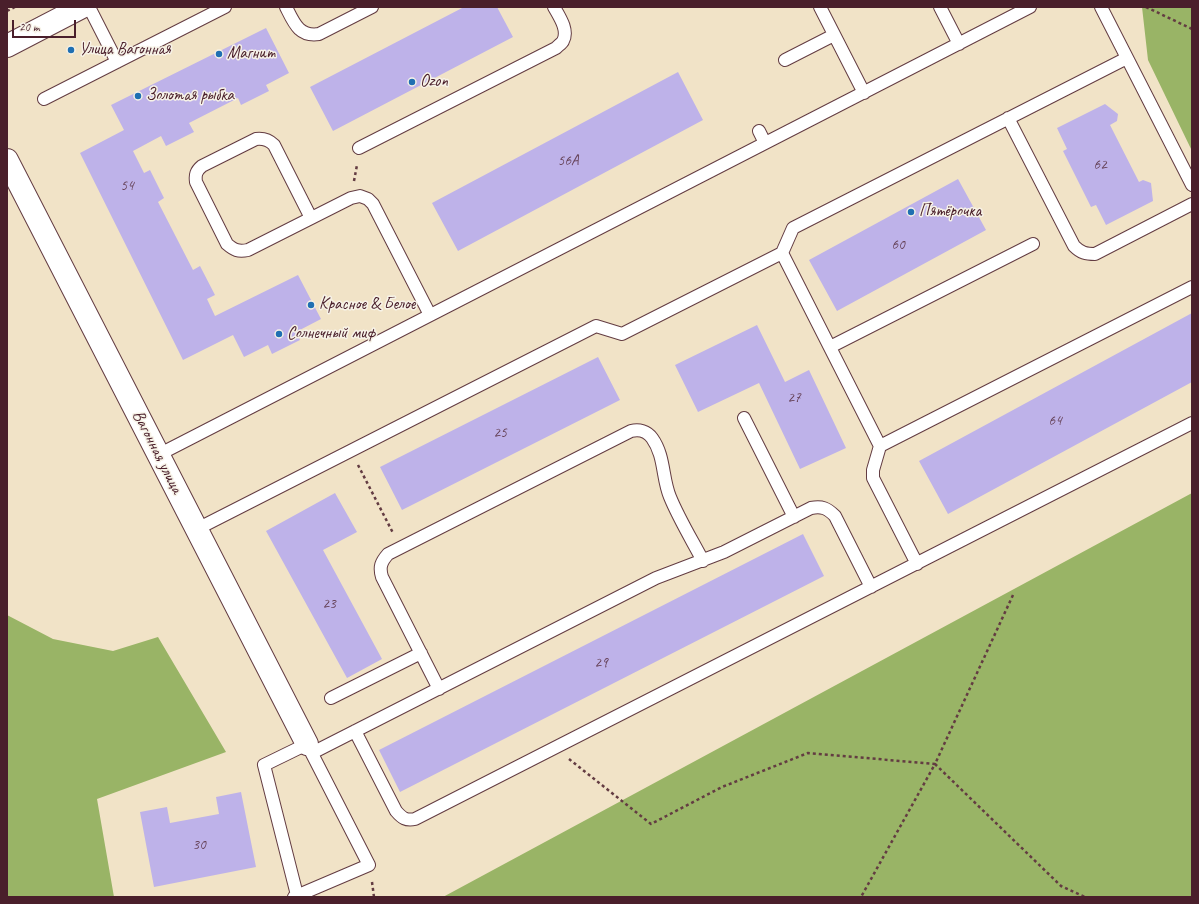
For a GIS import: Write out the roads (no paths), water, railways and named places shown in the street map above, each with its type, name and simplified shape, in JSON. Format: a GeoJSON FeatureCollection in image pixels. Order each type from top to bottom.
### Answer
{"type":"FeatureCollection","features":[{"type":"Feature","properties":{"kind":"street"},"geometry":{"type":"LineString","coordinates":[[7,46],[82,7]]}},
{"type":"Feature","properties":{"kind":"street","name":"Вагонная улица"},"geometry":{"type":"LineString","coordinates":[[7,160],[309,749]]}},
{"type":"Feature","properties":{"kind":"lane"},"geometry":{"type":"LineString","coordinates":[[89,7],[117,62]]}},
{"type":"Feature","properties":{"kind":"lane"},"geometry":{"type":"LineString","coordinates":[[44,99],[225,7]]}},
{"type":"Feature","properties":{"kind":"lane"},"geometry":{"type":"LineString","coordinates":[[286,7],[296,26],[304,33],[311,35],[320,34],[372,7]]}},
{"type":"Feature","properties":{"kind":"lane"},"geometry":{"type":"LineString","coordinates":[[359,148],[556,48],[563,41],[565,34],[563,24],[554,7]]}},
{"type":"Feature","properties":{"kind":"lane"},"geometry":{"type":"LineString","coordinates":[[820,7],[864,93]]}},
{"type":"Feature","properties":{"kind":"lane"},"geometry":{"type":"LineString","coordinates":[[940,7],[959,44]]}},
{"type":"Feature","properties":{"kind":"lane"},"geometry":{"type":"LineString","coordinates":[[158,455],[1030,7]]}},
{"type":"Feature","properties":{"kind":"lane"},"geometry":{"type":"LineString","coordinates":[[1101,7],[1192,185]]}},
{"type":"Feature","properties":{"kind":"lane"},"geometry":{"type":"LineString","coordinates":[[785,60],[834,35]]}},
{"type":"Feature","properties":{"kind":"lane"},"geometry":{"type":"LineString","coordinates":[[197,529],[596,326],[622,334],[782,253],[792,228],[1127,58]]}},
{"type":"Feature","properties":{"kind":"lane"},"geometry":{"type":"LineString","coordinates":[[1008,118],[1074,246],[1080,252],[1095,254],[1192,204]]}},
{"type":"Feature","properties":{"kind":"lane"},"geometry":{"type":"LineString","coordinates":[[759,131],[765,143]]}},
{"type":"Feature","properties":{"kind":"lane"},"geometry":{"type":"LineString","coordinates":[[311,218],[274,145],[270,140],[256,138],[197,170],[195,177],[196,182],[227,244],[234,250],[240,252],[248,250],[351,198],[360,196],[368,199],[374,204],[430,315]]}},
{"type":"Feature","properties":{"kind":"lane"},"geometry":{"type":"LineString","coordinates":[[830,347],[1033,244]]}},
{"type":"Feature","properties":{"kind":"lane"},"geometry":{"type":"LineString","coordinates":[[782,253],[880,446],[875,463],[873,478],[917,564]]}},
{"type":"Feature","properties":{"kind":"lane"},"geometry":{"type":"LineString","coordinates":[[880,446],[1192,287]]}},
{"type":"Feature","properties":{"kind":"lane"},"geometry":{"type":"LineString","coordinates":[[744,418],[794,517]]}},
{"type":"Feature","properties":{"kind":"lane"},"geometry":{"type":"LineString","coordinates":[[355,731],[396,811],[402,818],[409,820],[415,819],[1192,423]]}},
{"type":"Feature","properties":{"kind":"lane"},"geometry":{"type":"LineString","coordinates":[[439,689],[382,577],[380,569],[382,561],[388,554],[631,430],[638,429],[646,432],[652,438],[661,455],[670,496],[703,560]]}},
{"type":"Feature","properties":{"kind":"lane"},"geometry":{"type":"LineString","coordinates":[[309,749],[369,865],[295,896],[264,765],[355,731],[656,578],[724,552],[811,508],[821,506],[835,516],[871,587]]}},
{"type":"Feature","properties":{"kind":"lane"},"geometry":{"type":"LineString","coordinates":[[331,698],[421,653]]}},
{"type":"Feature","properties":{"kind":"place","name":"Улица Вагонная"},"geometry":{"type":"Point","coordinates":[71,50]}},
{"type":"Feature","properties":{"kind":"place","name":"Магнит"},"geometry":{"type":"Point","coordinates":[219,54]}},
{"type":"Feature","properties":{"kind":"place","name":"Ozon"},"geometry":{"type":"Point","coordinates":[412,82]}},
{"type":"Feature","properties":{"kind":"place","name":"Золотая рыбка"},"geometry":{"type":"Point","coordinates":[138,96]}},
{"type":"Feature","properties":{"kind":"place","name":"Пятёрочка"},"geometry":{"type":"Point","coordinates":[911,212]}},
{"type":"Feature","properties":{"kind":"place","name":"Красное & Белое"},"geometry":{"type":"Point","coordinates":[311,305]}},
{"type":"Feature","properties":{"kind":"place","name":"Солнечный миф"},"geometry":{"type":"Point","coordinates":[279,334]}}]}
